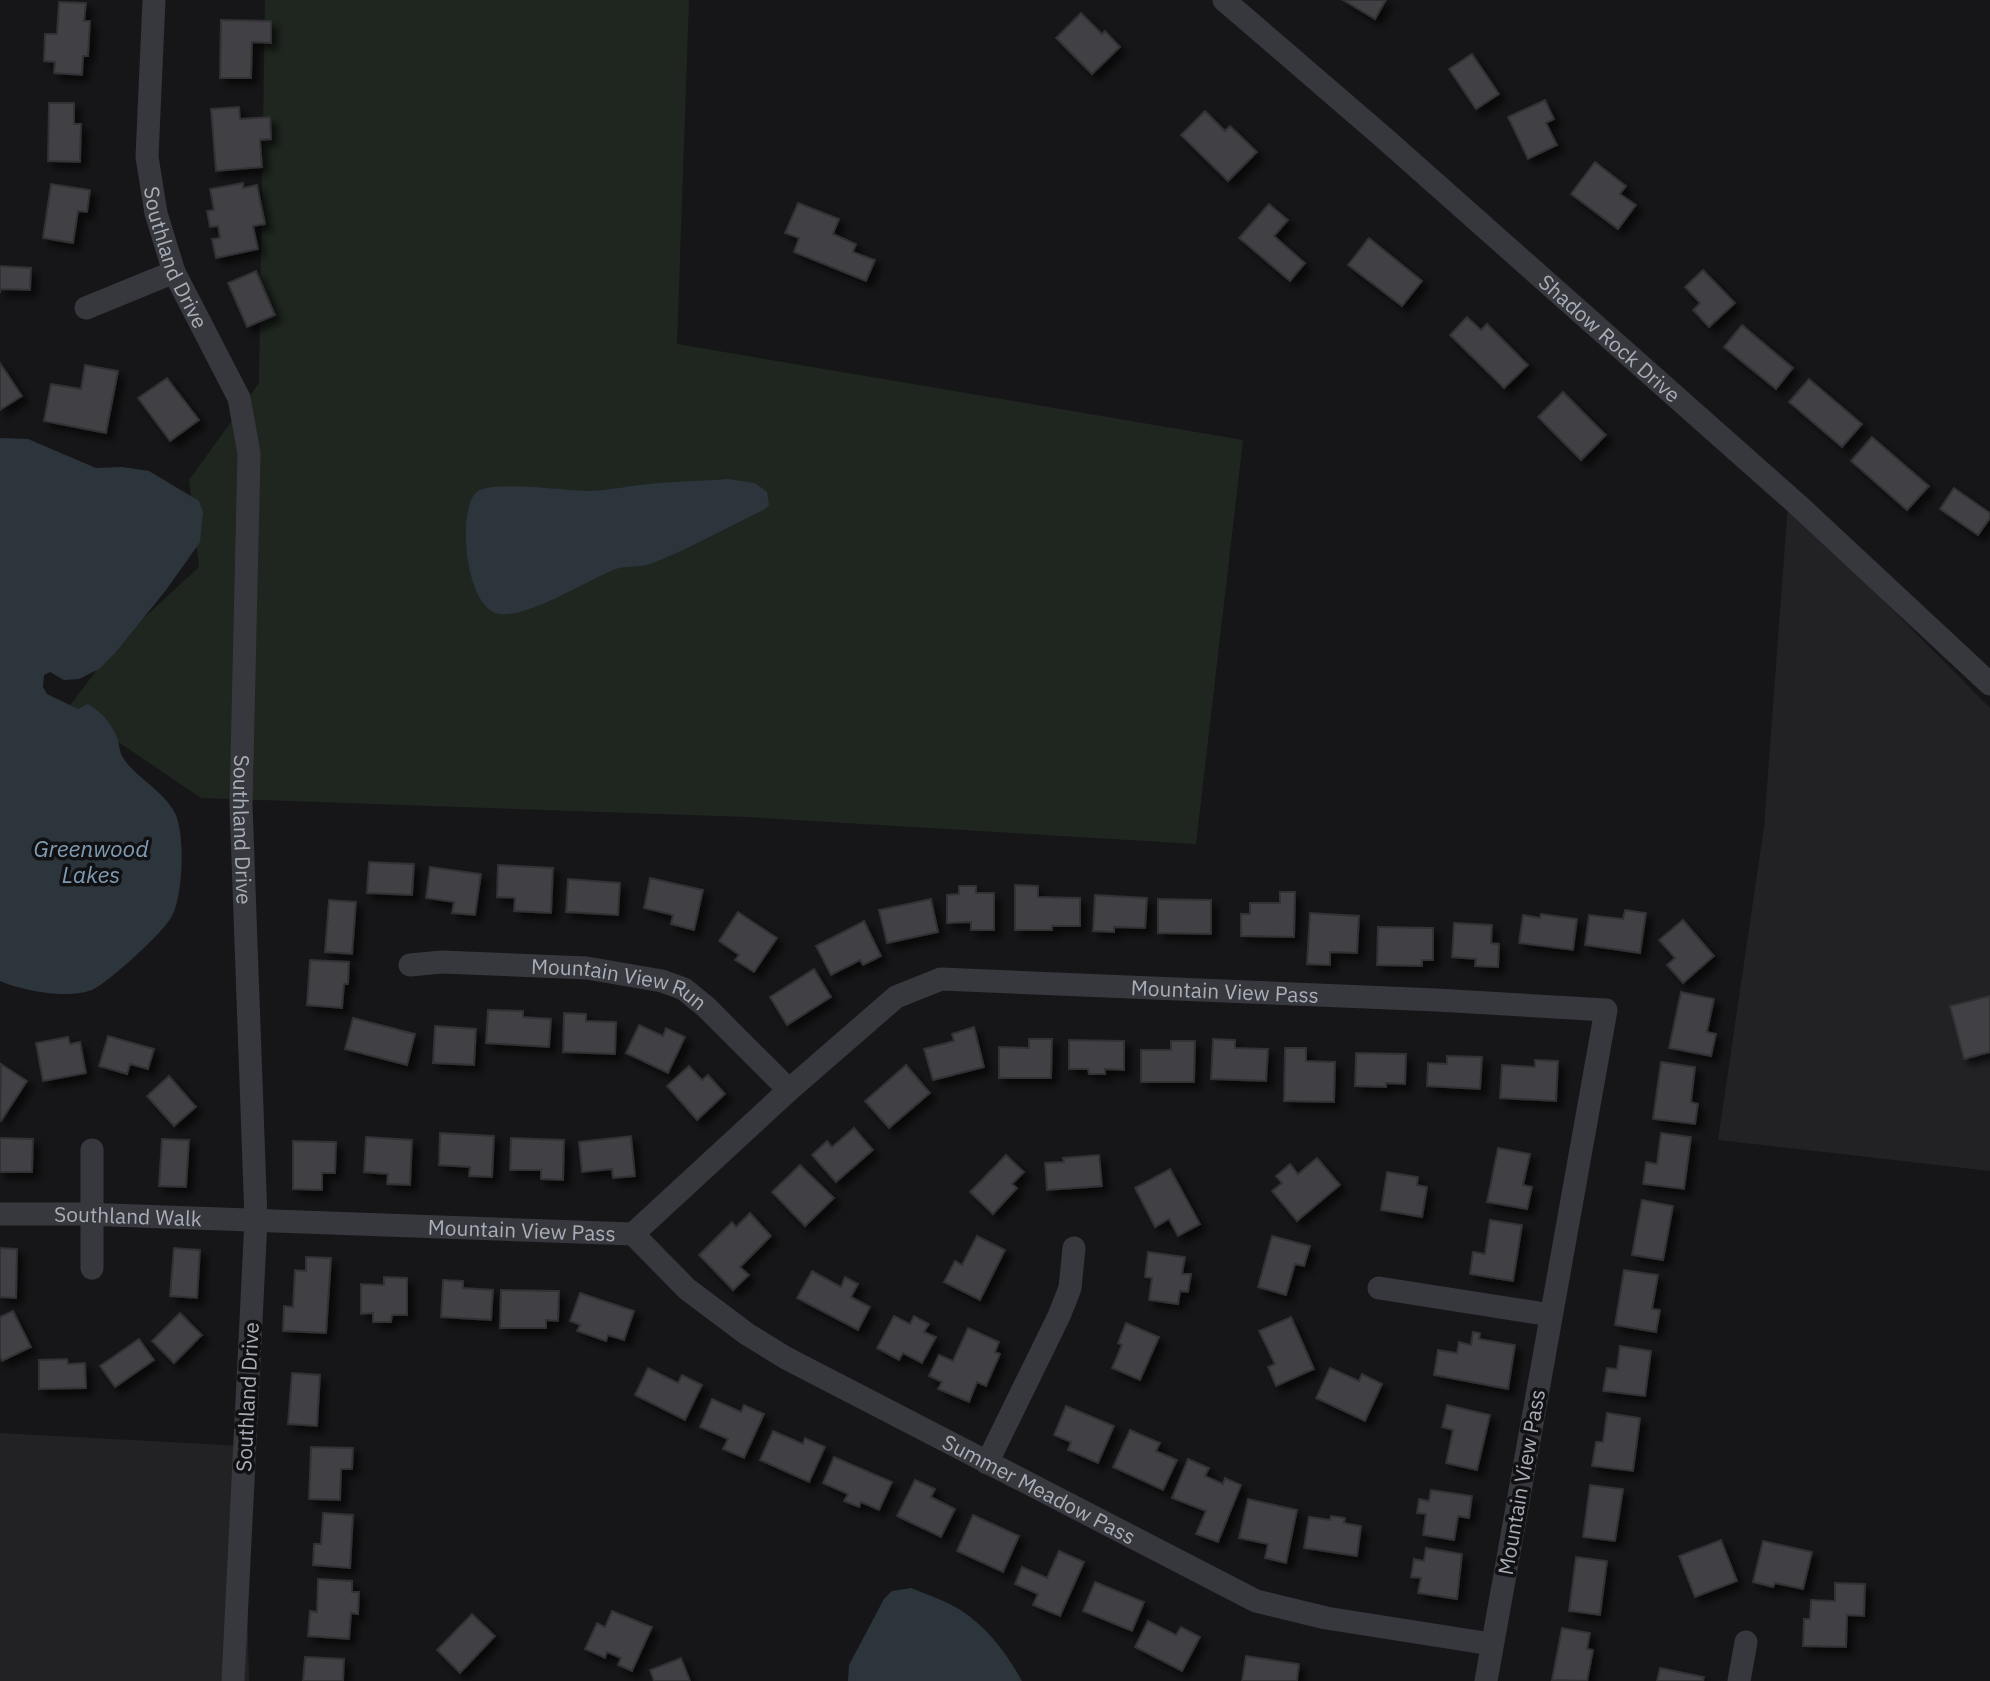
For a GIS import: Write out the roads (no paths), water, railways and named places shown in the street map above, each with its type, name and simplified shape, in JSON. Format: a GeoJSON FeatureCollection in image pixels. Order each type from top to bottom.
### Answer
{"type":"FeatureCollection","features":[{"type":"Feature","properties":{"kind":"street","name":"Southland Drive"},"geometry":{"type":"LineString","coordinates":[[154,0],[147,157],[156,213],[174,272],[239,398],[249,453],[241,804],[256,1220],[233,1681]]}},
{"type":"Feature","properties":{"kind":"street","name":"Shadow Rock Drive"},"geometry":{"type":"LineString","coordinates":[[1224,0],[1383,137],[1798,505],[1990,684]]}},
{"type":"Feature","properties":{"kind":"street"},"geometry":{"type":"LineString","coordinates":[[86,308],[174,272]]}},
{"type":"Feature","properties":{"kind":"street","name":"Mountain View Run"},"geometry":{"type":"LineString","coordinates":[[410,965],[442,962],[587,968],[673,985],[684,989],[706,1007],[789,1090]]}},
{"type":"Feature","properties":{"kind":"street","name":"Mountain View Pass"},"geometry":{"type":"LineString","coordinates":[[256,1220],[633,1234],[789,1090],[896,997],[941,979],[1423,999],[1606,1010],[1486,1681]]}},
{"type":"Feature","properties":{"kind":"street"},"geometry":{"type":"LineString","coordinates":[[92,1150],[92,1268]]}},
{"type":"Feature","properties":{"kind":"street","name":"Southland Walk"},"geometry":{"type":"LineString","coordinates":[[0,1214],[93,1214],[256,1220]]}},
{"type":"Feature","properties":{"kind":"street","name":"Summer Meadow Pass"},"geometry":{"type":"LineString","coordinates":[[633,1234],[687,1289],[747,1334],[786,1358],[1256,1601],[1326,1618],[1492,1644]]}},
{"type":"Feature","properties":{"kind":"street"},"geometry":{"type":"LineString","coordinates":[[987,1463],[1059,1316],[1070,1288],[1073,1248]]}},
{"type":"Feature","properties":{"kind":"street"},"geometry":{"type":"LineString","coordinates":[[1380,1288],[1550,1315]]}},
{"type":"Feature","properties":{"kind":"street"},"geometry":{"type":"LineString","coordinates":[[1739,1681],[1746,1642]]}},
{"type":"Feature","properties":{"kind":"water","name":"Greenwood Lakes"},"geometry":{"type":"Polygon","coordinates":[[[0,438],[28,439],[96,468],[122,467],[149,471],[199,501],[203,512],[200,542],[166,590],[115,653],[99,669],[79,679],[64,680],[50,672],[44,675],[43,687],[47,694],[78,709],[88,704],[106,719],[116,734],[121,754],[127,763],[171,806],[181,837],[179,894],[172,916],[148,944],[102,984],[94,989],[72,994],[47,993],[0,981],[0,438]]]}},
{"type":"Feature","properties":{"kind":"water"},"geometry":{"type":"Polygon","coordinates":[[[728,479],[755,483],[767,492],[769,505],[664,558],[645,565],[613,570],[526,610],[500,614],[488,608],[478,595],[471,576],[466,533],[472,498],[480,490],[518,486],[591,491],[728,479]]]}},
{"type":"Feature","properties":{"kind":"water"},"geometry":{"type":"Polygon","coordinates":[[[911,1588],[950,1604],[980,1625],[996,1642],[1022,1681],[848,1681],[849,1665],[884,1599],[892,1591],[911,1588]]]}}]}
